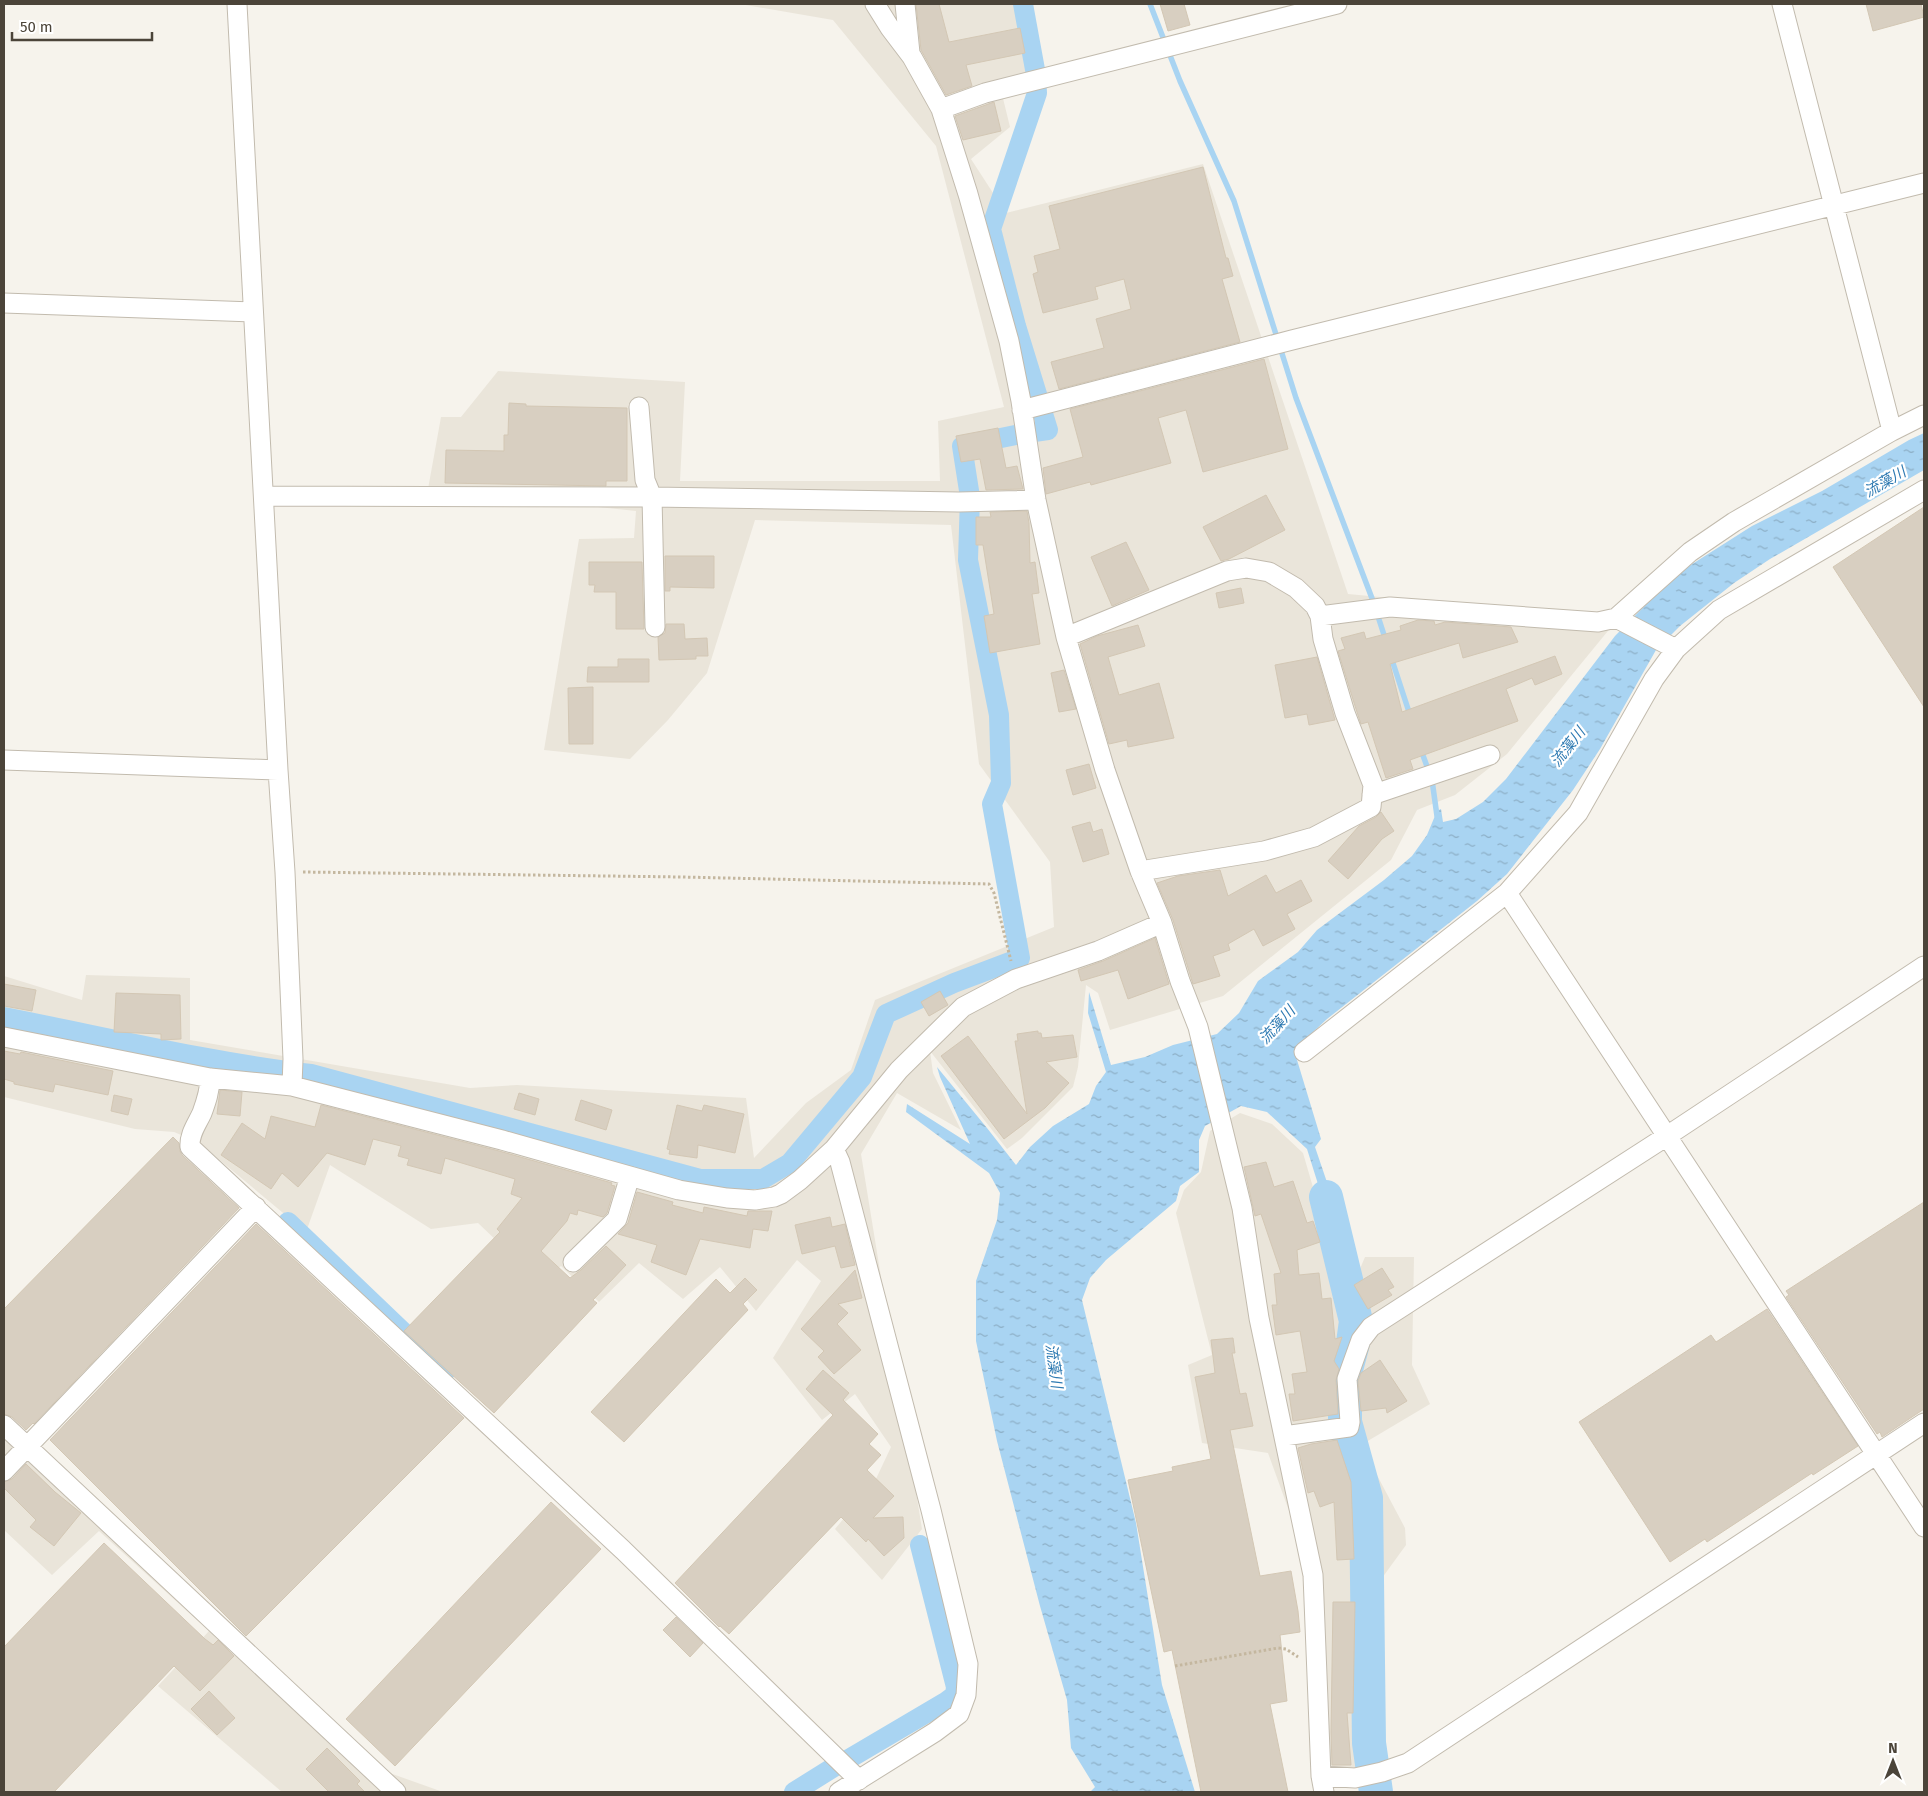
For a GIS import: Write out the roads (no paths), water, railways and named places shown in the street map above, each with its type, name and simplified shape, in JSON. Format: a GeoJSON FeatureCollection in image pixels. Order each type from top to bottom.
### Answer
{"type":"FeatureCollection","features":[{"type":"Feature","properties":{"kind":"street"},"geometry":{"type":"LineString","coordinates":[[237,4],[285,872],[293,1059],[292,1083]]}},
{"type":"Feature","properties":{"kind":"street"},"geometry":{"type":"LineString","coordinates":[[875,4],[910,54],[941,109],[970,202],[1009,341],[1023,413],[1036,500],[1066,637],[1105,770],[1140,871],[1162,923],[1180,981],[1198,1027],[1242,1208],[1259,1318],[1313,1575],[1322,1784],[1382,1772],[1408,1763],[1924,1423]]}},
{"type":"Feature","properties":{"kind":"street"},"geometry":{"type":"LineString","coordinates":[[905,4],[910,54]]}},
{"type":"Feature","properties":{"kind":"street"},"geometry":{"type":"LineString","coordinates":[[941,109],[985,93],[1337,4]]}},
{"type":"Feature","properties":{"kind":"street"},"geometry":{"type":"LineString","coordinates":[[1782,4],[1892,431]]}},
{"type":"Feature","properties":{"kind":"street"},"geometry":{"type":"LineString","coordinates":[[1023,413],[1283,342],[1924,183]]}},
{"type":"Feature","properties":{"kind":"street"},"geometry":{"type":"LineString","coordinates":[[4,303],[253,312]]}},
{"type":"Feature","properties":{"kind":"street"},"geometry":{"type":"LineString","coordinates":[[639,407],[645,480],[652,497],[655,627]]}},
{"type":"Feature","properties":{"kind":"street"},"geometry":{"type":"LineString","coordinates":[[1320,616],[1390,607],[1598,622],[1619,619],[1690,552],[1734,522],[1892,431],[1924,415]]}},
{"type":"Feature","properties":{"kind":"street"},"geometry":{"type":"LineString","coordinates":[[1304,1052],[1507,893],[1578,813],[1672,647],[1719,610],[1924,490]]}},
{"type":"Feature","properties":{"kind":"street"},"geometry":{"type":"LineString","coordinates":[[264,496],[652,497],[959,502],[1036,500]]}},
{"type":"Feature","properties":{"kind":"street"},"geometry":{"type":"LineString","coordinates":[[1066,637],[1228,571],[1246,568],[1269,572],[1296,588],[1315,606],[1320,616],[1323,639],[1345,713],[1372,785],[1371,807],[1314,837],[1264,850],[1140,871]]}},
{"type":"Feature","properties":{"kind":"street"},"geometry":{"type":"LineString","coordinates":[[1619,619],[1672,647]]}},
{"type":"Feature","properties":{"kind":"street"},"geometry":{"type":"LineString","coordinates":[[1372,795],[1490,756]]}},
{"type":"Feature","properties":{"kind":"street"},"geometry":{"type":"LineString","coordinates":[[4,760],[278,770]]}},
{"type":"Feature","properties":{"kind":"street"},"geometry":{"type":"LineString","coordinates":[[1507,893],[1924,1527]]}},
{"type":"Feature","properties":{"kind":"street"},"geometry":{"type":"LineString","coordinates":[[4,1037],[210,1078],[292,1083],[679,1190],[727,1198],[754,1200],[781,1194],[800,1180],[834,1149],[899,1070],[963,1007],[1016,979],[1098,951],[1162,923]]}},
{"type":"Feature","properties":{"kind":"street"},"geometry":{"type":"LineString","coordinates":[[1284,1436],[1342,1428],[1350,1422],[1347,1379],[1361,1340],[1371,1327],[1667,1136],[1924,966]]}},
{"type":"Feature","properties":{"kind":"street"},"geometry":{"type":"LineString","coordinates":[[210,1078],[210,1089],[202,1114],[190,1140],[190,1147],[623,1550],[859,1780]]}},
{"type":"Feature","properties":{"kind":"street"},"geometry":{"type":"LineString","coordinates":[[834,1149],[843,1172],[921,1471],[968,1664],[966,1695],[959,1714],[935,1732],[839,1792]]}},
{"type":"Feature","properties":{"kind":"street"},"geometry":{"type":"LineString","coordinates":[[573,1262],[617,1219],[630,1176]]}},
{"type":"Feature","properties":{"kind":"street"},"geometry":{"type":"LineString","coordinates":[[4,1471],[256,1207]]}},
{"type":"Feature","properties":{"kind":"street"},"geometry":{"type":"LineString","coordinates":[[4,1425],[396,1792]]}},
{"type":"Feature","properties":{"kind":"water","name":"流藻川"},"geometry":{"type":"Polygon","coordinates":[[[1924,433],[1924,470],[1770,559],[1734,583],[1680,626],[1656,650],[1600,749],[1573,790],[1507,874],[1477,901],[1327,1019],[1294,1050],[1321,1139],[1315,1147],[1331,1194],[1323,1200],[1307,1149],[1267,1112],[1241,1106],[1205,1126],[1199,1140],[1199,1172],[1180,1186],[1176,1201],[1106,1260],[1090,1278],[1082,1300],[1136,1523],[1162,1685],[1195,1792],[1090,1792],[1095,1787],[1071,1748],[1067,1700],[1040,1606],[997,1441],[976,1341],[976,1281],[997,1220],[1000,1193],[989,1173],[906,1112],[907,1104],[970,1144],[937,1067],[1016,1165],[1030,1147],[1053,1126],[1089,1104],[1096,1086],[1106,1072],[1088,1013],[1089,992],[1111,1065],[1145,1057],[1173,1045],[1217,1034],[1239,1013],[1258,981],[1298,952],[1317,930],[1384,880],[1412,856],[1427,835],[1437,811],[1441,809],[1443,822],[1456,819],[1483,802],[1506,779],[1615,636],[1675,575],[1752,526],[1822,491],[1924,433]]]}},
{"type":"Feature","properties":{"kind":"waterway"},"geometry":{"type":"LineString","coordinates":[[4,1017],[195,1056],[311,1074],[700,1179],[763,1179],[790,1163],[862,1077],[886,1014],[954,983],[1020,958],[992,804],[1001,783],[999,715],[968,560],[970,497],[962,446],[1048,430],[1016,326],[991,229],[1037,93],[1036,75],[1023,4]]}},
{"type":"Feature","properties":{"kind":"waterway"},"geometry":{"type":"LineString","coordinates":[[1150,4],[1180,81],[1234,201],[1296,398],[1373,601],[1386,641]]}},
{"type":"Feature","properties":{"kind":"waterway"},"geometry":{"type":"LineString","coordinates":[[1391,657],[1410,715]]}},
{"type":"Feature","properties":{"kind":"waterway"},"geometry":{"type":"LineString","coordinates":[[1421,750],[1432,780],[1437,816]]}},
{"type":"Feature","properties":{"kind":"waterway"},"geometry":{"type":"LineString","coordinates":[[1326,1197],[1356,1321],[1353,1343],[1345,1373],[1345,1422],[1366,1498],[1369,1743],[1376,1792]]}},
{"type":"Feature","properties":{"kind":"waterway"},"geometry":{"type":"LineString","coordinates":[[288,1222],[445,1372]]}},
{"type":"Feature","properties":{"kind":"waterway"},"geometry":{"type":"LineString","coordinates":[[847,1760],[955,1695],[956,1687],[920,1545]]}},
{"type":"Feature","properties":{"kind":"waterway"},"geometry":{"type":"LineString","coordinates":[[794,1792],[834,1767]]}}]}
